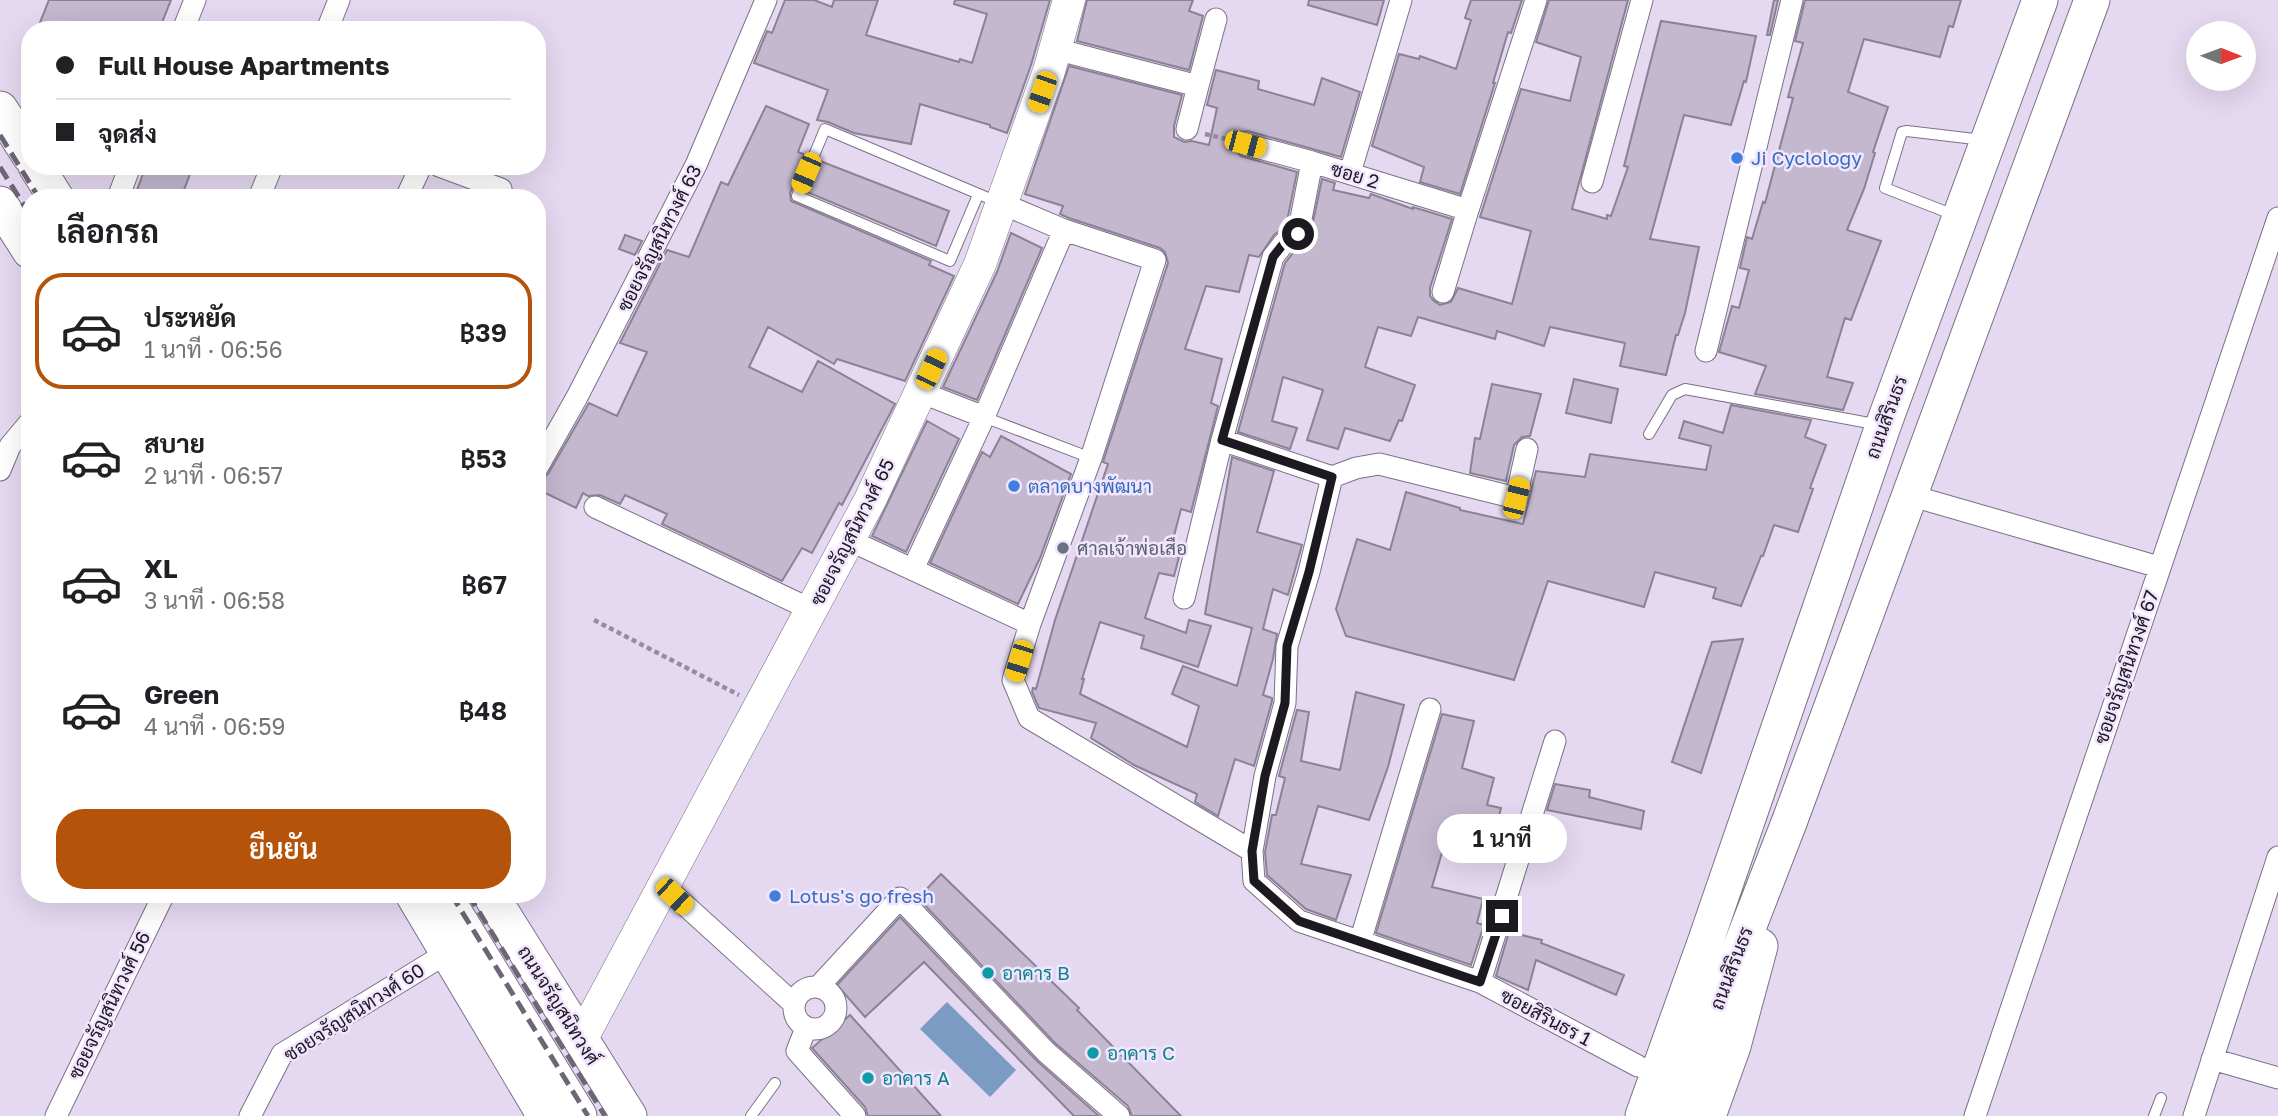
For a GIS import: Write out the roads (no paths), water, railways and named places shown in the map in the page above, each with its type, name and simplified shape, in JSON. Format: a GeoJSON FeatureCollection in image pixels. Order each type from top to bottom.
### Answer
{"type":"FeatureCollection","features":[{"type":"Feature","properties":{"kind":"main road","name":"ถนนสิรินธร"},"geometry":{"type":"LineString","coordinates":[[1643,1116],[1883,426],[2040,0]]}},
{"type":"Feature","properties":{"kind":"main road","name":"ถนนสิรินธร"},"geometry":{"type":"LineString","coordinates":[[1675,1116],[1790,820],[2092,0]]}},
{"type":"Feature","properties":{"kind":"main road"},"geometry":{"type":"LineString","coordinates":[[0,109],[21,142]]}},
{"type":"Feature","properties":{"kind":"main road"},"geometry":{"type":"LineString","coordinates":[[0,204],[21,237]]}},
{"type":"Feature","properties":{"kind":"main road","name":"ถนนสิรินธร"},"geometry":{"type":"LineString","coordinates":[[1708,1116],[1733,1046],[1748,992],[1790,820]]}},
{"type":"Feature","properties":{"kind":"main road","name":"ถนนสิรินธร"},"geometry":{"type":"LineString","coordinates":[[1620,1116],[1697,916],[1740,837]]}},
{"type":"Feature","properties":{"kind":"main road"},"geometry":{"type":"LineString","coordinates":[[418,903],[545,1116]]}},
{"type":"Feature","properties":{"kind":"main road"},"geometry":{"type":"LineString","coordinates":[[449,903],[579,1116]]}},
{"type":"Feature","properties":{"kind":"main road","name":"ถนนจรัญสนิทวงศ์"},"geometry":{"type":"LineString","coordinates":[[471,903],[602,1116]]}},
{"type":"Feature","properties":{"kind":"main road","name":"ถนนจรัญสนิทวงศ์"},"geometry":{"type":"LineString","coordinates":[[496,903],[629,1116]]}},
{"type":"Feature","properties":{"kind":"street"},"geometry":{"type":"LineString","coordinates":[[187,21],[195,0]]}},
{"type":"Feature","properties":{"kind":"street"},"geometry":{"type":"LineString","coordinates":[[331,21],[339,0]]}},
{"type":"Feature","properties":{"kind":"street","name":"ซอยจรัญสนิทวงศ์ 63"},"geometry":{"type":"LineString","coordinates":[[546,452],[696,165],[766,0]]}},
{"type":"Feature","properties":{"kind":"street","name":"ซอยจรัญสนิทวงศ์ 65"},"geometry":{"type":"LineString","coordinates":[[581,1040],[849,540],[920,392],[962,268],[1055,48],[1069,0]]}},
{"type":"Feature","properties":{"kind":"street"},"geometry":{"type":"LineString","coordinates":[[1350,173],[1401,0]]}},
{"type":"Feature","properties":{"kind":"street"},"geometry":{"type":"LineString","coordinates":[[1443,292],[1536,0]]}},
{"type":"Feature","properties":{"kind":"street"},"geometry":{"type":"LineString","coordinates":[[1592,183],[1642,0]]}},
{"type":"Feature","properties":{"kind":"street"},"geometry":{"type":"LineString","coordinates":[[1706,351],[1792,0]]}},
{"type":"Feature","properties":{"kind":"street"},"geometry":{"type":"LineString","coordinates":[[1187,129],[1216,19]]}},
{"type":"Feature","properties":{"kind":"street"},"geometry":{"type":"LineString","coordinates":[[1055,48],[1198,86]]}},
{"type":"Feature","properties":{"kind":"street"},"geometry":{"type":"LineString","coordinates":[[1245,144],[1312,162]]}},
{"type":"Feature","properties":{"kind":"street","name":"ซอย 2"},"geometry":{"type":"LineString","coordinates":[[1184,598],[1222,440],[1273,257],[1284,243],[1298,234],[1312,162],[1468,210]]}},
{"type":"Feature","properties":{"kind":"street"},"geometry":{"type":"LineString","coordinates":[[463,175],[501,189]]}},
{"type":"Feature","properties":{"kind":"street"},"geometry":{"type":"LineString","coordinates":[[991,199],[1064,230],[1155,260],[1091,458],[1030,624],[1013,680],[1029,718],[1252,851],[1265,776],[1285,703],[1287,646],[1309,572],[1332,477]]}},
{"type":"Feature","properties":{"kind":"street","name":"ซอยจรัญสนิทวงศ์ 67"},"geometry":{"type":"LineString","coordinates":[[1975,1116],[2278,218]]}},
{"type":"Feature","properties":{"kind":"street"},"geometry":{"type":"LineString","coordinates":[[913,569],[985,417],[1064,230]]}},
{"type":"Feature","properties":{"kind":"street"},"geometry":{"type":"LineString","coordinates":[[920,392],[985,417]]}},
{"type":"Feature","properties":{"kind":"street"},"geometry":{"type":"LineString","coordinates":[[0,470],[10,446],[21,433]]}},
{"type":"Feature","properties":{"kind":"street"},"geometry":{"type":"LineString","coordinates":[[1222,440],[1332,477],[1356,468],[1379,464],[1516,498],[1527,449]]}},
{"type":"Feature","properties":{"kind":"street"},"geometry":{"type":"LineString","coordinates":[[1909,495],[2159,567]]}},
{"type":"Feature","properties":{"kind":"street"},"geometry":{"type":"LineString","coordinates":[[594,507],[812,610]]}},
{"type":"Feature","properties":{"kind":"street"},"geometry":{"type":"LineString","coordinates":[[849,540],[1030,624]]}},
{"type":"Feature","properties":{"kind":"street"},"geometry":{"type":"LineString","coordinates":[[1360,942],[1430,709]]}},
{"type":"Feature","properties":{"kind":"street"},"geometry":{"type":"LineString","coordinates":[[1480,982],[1555,741]]}},
{"type":"Feature","properties":{"kind":"street","name":"ซอยสิรินธร 1"},"geometry":{"type":"LineString","coordinates":[[1252,851],[1254,881],[1299,921],[1480,982],[1638,1066]]}},
{"type":"Feature","properties":{"kind":"street"},"geometry":{"type":"LineString","coordinates":[[2194,1116],[2274,882],[2278,857]]}},
{"type":"Feature","properties":{"kind":"street"},"geometry":{"type":"LineString","coordinates":[[664,886],[794,1003]]}},
{"type":"Feature","properties":{"kind":"street"},"geometry":{"type":"LineString","coordinates":[[818,987],[901,898],[1046,1052],[1119,1116]]}},
{"type":"Feature","properties":{"kind":"street","name":"ซอยจรัญสนิทวงศ์ 56"},"geometry":{"type":"LineString","coordinates":[[56,1116],[160,903]]}},
{"type":"Feature","properties":{"kind":"street","name":"ซอยจรัญสนิทวงศ์ 60"},"geometry":{"type":"LineString","coordinates":[[250,1116],[282,1054],[447,953]]}},
{"type":"Feature","properties":{"kind":"street"},"geometry":{"type":"LineString","coordinates":[[818,987],[834,999],[835,1014],[827,1026],[821,1029],[806,1028],[796,1018],[794,1003],[800,992],[818,987]]}},
{"type":"Feature","properties":{"kind":"street"},"geometry":{"type":"LineString","coordinates":[[806,1028],[797,1051],[855,1116]]}},
{"type":"Feature","properties":{"kind":"street"},"geometry":{"type":"LineString","coordinates":[[2212,1059],[2278,1078]]}},
{"type":"Feature","properties":{"kind":"lane"},"geometry":{"type":"LineString","coordinates":[[962,268],[797,196],[825,129],[991,199]]}},
{"type":"Feature","properties":{"kind":"lane"},"geometry":{"type":"LineString","coordinates":[[1960,217],[1885,189],[1902,132],[1988,141]]}},
{"type":"Feature","properties":{"kind":"lane"},"geometry":{"type":"LineString","coordinates":[[1648,434],[1672,395],[1685,388],[1883,426]]}},
{"type":"Feature","properties":{"kind":"lane"},"geometry":{"type":"LineString","coordinates":[[985,417],[1091,458]]}},
{"type":"Feature","properties":{"kind":"lane"},"geometry":{"type":"LineString","coordinates":[[751,1116],[775,1083]]}},
{"type":"Feature","properties":{"kind":"lane"},"geometry":{"type":"LineString","coordinates":[[2154,1116],[2161,1097]]}},
{"type":"Feature","properties":{"kind":"water"},"geometry":{"type":"Polygon","coordinates":[[[947,1002],[1016,1070],[990,1097],[920,1029],[947,1002]]]}},
{"type":"Feature","properties":{"kind":"railway"},"geometry":{"type":"LineString","coordinates":[[0,135],[21,169]]}},
{"type":"Feature","properties":{"kind":"railway"},"geometry":{"type":"LineString","coordinates":[[0,167],[21,201]]}},
{"type":"Feature","properties":{"kind":"railway"},"geometry":{"type":"LineString","coordinates":[[25,175],[33,189]]}},
{"type":"Feature","properties":{"kind":"railway"},"geometry":{"type":"LineString","coordinates":[[457,903],[588,1116]]}},
{"type":"Feature","properties":{"kind":"railway"},"geometry":{"type":"LineString","coordinates":[[474,903],[605,1116]]}},
{"type":"Feature","properties":{"kind":"place","name":"Ji Cyclology"},"geometry":{"type":"Point","coordinates":[1737,158]}},
{"type":"Feature","properties":{"kind":"place","name":"ตลาดบางพัฒนา"},"geometry":{"type":"Point","coordinates":[1014,486]}},
{"type":"Feature","properties":{"kind":"place","name":"ศาลเจ้าพ่อเสือ"},"geometry":{"type":"Point","coordinates":[1063,548]}},
{"type":"Feature","properties":{"kind":"place","name":"Lotus's go fresh"},"geometry":{"type":"Point","coordinates":[775,896]}},
{"type":"Feature","properties":{"kind":"place","name":"อาคาร B"},"geometry":{"type":"Point","coordinates":[988,973]}},
{"type":"Feature","properties":{"kind":"place","name":"อาคาร C"},"geometry":{"type":"Point","coordinates":[1093,1053]}},
{"type":"Feature","properties":{"kind":"place","name":"อาคาร A"},"geometry":{"type":"Point","coordinates":[868,1078]}}]}
